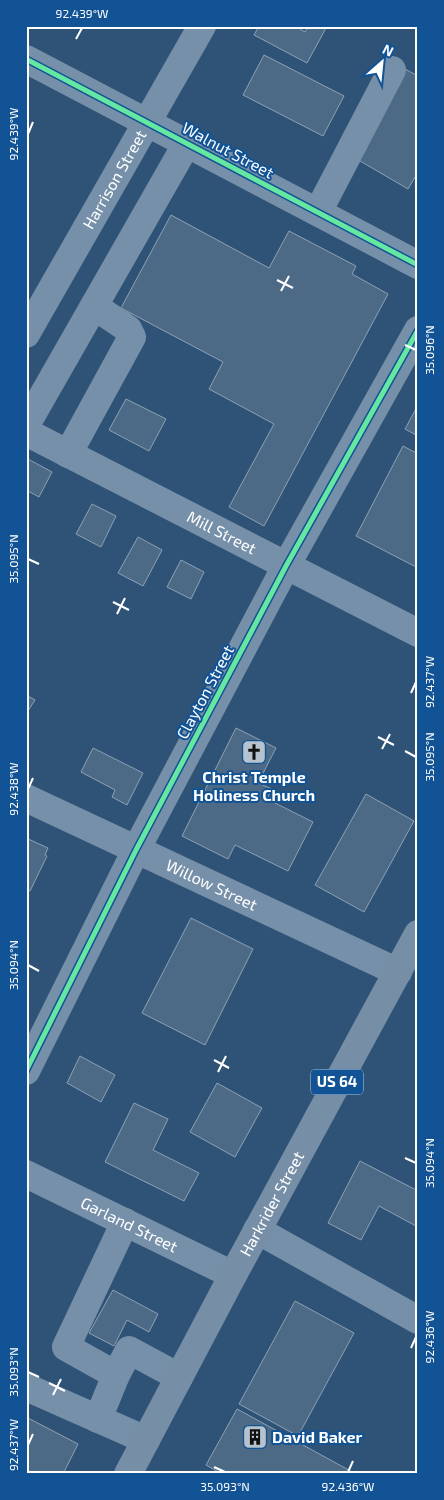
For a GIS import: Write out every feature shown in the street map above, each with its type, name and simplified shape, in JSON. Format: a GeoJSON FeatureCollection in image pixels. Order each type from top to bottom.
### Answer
{"type":"FeatureCollection","features":[{"type":"Feature","properties":{"kind":"main road","name":"Harkrider Street"},"geometry":{"type":"LineString","coordinates":[[128,1474],[257,1230],[398,972],[416,943]]}},
{"type":"Feature","properties":{"kind":"street","name":"Harrison Street"},"geometry":{"type":"LineString","coordinates":[[26,334],[202,26]]}},
{"type":"Feature","properties":{"kind":"street","name":"Walnut Street"},"geometry":{"type":"LineString","coordinates":[[26,59],[418,264]]}},
{"type":"Feature","properties":{"kind":"street"},"geometry":{"type":"LineString","coordinates":[[318,212],[392,70]]}},
{"type":"Feature","properties":{"kind":"street"},"geometry":{"type":"LineString","coordinates":[[26,425],[187,143]]}},
{"type":"Feature","properties":{"kind":"street"},"geometry":{"type":"LineString","coordinates":[[68,454],[132,336],[128,329],[94,306]]}},
{"type":"Feature","properties":{"kind":"street","name":"Clayton Street"},"geometry":{"type":"LineString","coordinates":[[26,1071],[136,850],[286,566],[418,330]]}},
{"type":"Feature","properties":{"kind":"street","name":"Mill Street"},"geometry":{"type":"LineString","coordinates":[[26,432],[418,634]]}},
{"type":"Feature","properties":{"kind":"street","name":"Willow Street"},"geometry":{"type":"LineString","coordinates":[[26,798],[398,972]]}},
{"type":"Feature","properties":{"kind":"street","name":"Garland Street"},"geometry":{"type":"LineString","coordinates":[[26,1174],[233,1275]]}},
{"type":"Feature","properties":{"kind":"street"},"geometry":{"type":"LineString","coordinates":[[116,1375],[66,1347],[125,1222]]}},
{"type":"Feature","properties":{"kind":"street"},"geometry":{"type":"LineString","coordinates":[[257,1230],[418,1320]]}},
{"type":"Feature","properties":{"kind":"street"},"geometry":{"type":"LineString","coordinates":[[98,1419],[116,1375],[129,1350],[179,1377]]}},
{"type":"Feature","properties":{"kind":"street"},"geometry":{"type":"LineString","coordinates":[[26,1387],[146,1440]]}},
{"type":"Feature","properties":{"kind":"building"},"geometry":{"type":"Polygon","coordinates":[[[259,26],[295,26],[305,32],[308,26],[326,28],[307,63],[254,35],[259,26]]]}},
{"type":"Feature","properties":{"kind":"building"},"geometry":{"type":"Polygon","coordinates":[[[264,55],[344,96],[323,136],[243,95],[264,55]]]}},
{"type":"Feature","properties":{"kind":"building"},"geometry":{"type":"Polygon","coordinates":[[[405,69],[418,76],[418,172],[408,189],[355,158],[405,69]]]}},
{"type":"Feature","properties":{"kind":"building"},"geometry":{"type":"Polygon","coordinates":[[[171,215],[269,268],[289,231],[356,266],[352,274],[388,294],[264,526],[229,507],[274,424],[209,389],[223,362],[121,308],[171,215]]]}},
{"type":"Feature","properties":{"kind":"building"},"geometry":{"type":"Polygon","coordinates":[[[126,399],[166,419],[149,451],[109,430],[126,399]]]}},
{"type":"Feature","properties":{"kind":"building"},"geometry":{"type":"Polygon","coordinates":[[[418,405],[418,436],[405,429],[418,405]]]}},
{"type":"Feature","properties":{"kind":"building"},"geometry":{"type":"Polygon","coordinates":[[[403,446],[418,454],[418,568],[356,536],[403,446]]]}},
{"type":"Feature","properties":{"kind":"building"},"geometry":{"type":"Polygon","coordinates":[[[26,458],[52,472],[39,497],[26,490],[26,458]]]}},
{"type":"Feature","properties":{"kind":"building"},"geometry":{"type":"Polygon","coordinates":[[[92,504],[116,516],[101,547],[76,534],[92,504]]]}},
{"type":"Feature","properties":{"kind":"building"},"geometry":{"type":"Polygon","coordinates":[[[138,537],[162,550],[143,586],[118,573],[138,537]]]}},
{"type":"Feature","properties":{"kind":"building"},"geometry":{"type":"Polygon","coordinates":[[[181,560],[204,572],[191,599],[167,587],[181,560]]]}},
{"type":"Feature","properties":{"kind":"building"},"geometry":{"type":"Polygon","coordinates":[[[26,695],[35,700],[26,714],[26,695]]]}},
{"type":"Feature","properties":{"kind":"building"},"geometry":{"type":"Polygon","coordinates":[[[236,728],[276,748],[258,783],[272,789],[267,799],[313,822],[288,871],[235,845],[228,859],[182,836],[236,728]]]}},
{"type":"Feature","properties":{"kind":"building"},"geometry":{"type":"Polygon","coordinates":[[[93,748],[143,773],[127,805],[112,797],[115,790],[81,772],[93,748]]]}},
{"type":"Feature","properties":{"kind":"building"},"geometry":{"type":"Polygon","coordinates":[[[366,794],[414,821],[364,912],[315,885],[366,794]]]}},
{"type":"Feature","properties":{"kind":"building"},"geometry":{"type":"Polygon","coordinates":[[[26,838],[48,848],[45,855],[47,856],[30,891],[26,890],[26,838]]]}},
{"type":"Feature","properties":{"kind":"building"},"geometry":{"type":"Polygon","coordinates":[[[191,918],[253,949],[205,1045],[142,1013],[191,918]]]}},
{"type":"Feature","properties":{"kind":"building"},"geometry":{"type":"Polygon","coordinates":[[[80,1056],[115,1075],[101,1102],[67,1083],[80,1056]]]}},
{"type":"Feature","properties":{"kind":"building"},"geometry":{"type":"Polygon","coordinates":[[[217,1083],[262,1108],[235,1157],[190,1132],[217,1083]]]}},
{"type":"Feature","properties":{"kind":"building"},"geometry":{"type":"Polygon","coordinates":[[[134,1103],[168,1119],[153,1150],[199,1173],[184,1201],[105,1162],[134,1103]]]}},
{"type":"Feature","properties":{"kind":"building"},"geometry":{"type":"Polygon","coordinates":[[[360,1161],[418,1191],[418,1223],[416,1226],[379,1206],[361,1240],[328,1223],[360,1161]]]}},
{"type":"Feature","properties":{"kind":"building"},"geometry":{"type":"Polygon","coordinates":[[[113,1290],[158,1314],[149,1332],[127,1320],[114,1346],[89,1333],[113,1290]]]}},
{"type":"Feature","properties":{"kind":"building"},"geometry":{"type":"Polygon","coordinates":[[[295,1301],[354,1333],[298,1436],[239,1404],[295,1301]]]}},
{"type":"Feature","properties":{"kind":"building","name":"David Baker"},"geometry":{"type":"Polygon","coordinates":[[[237,1409],[356,1474],[222,1474],[206,1465],[237,1409]]]}},
{"type":"Feature","properties":{"kind":"building"},"geometry":{"type":"Polygon","coordinates":[[[26,1417],[78,1444],[63,1474],[26,1474],[26,1417]]]}},
{"type":"Feature","properties":{"kind":"cycle path"},"geometry":{"type":"LineString","coordinates":[[26,59],[418,265]]}},
{"type":"Feature","properties":{"kind":"cycle path"},"geometry":{"type":"LineString","coordinates":[[26,1071],[136,850],[286,566],[418,330]]}},
{"type":"Feature","properties":{"kind":"place","name":"Christ Temple Holiness Church"},"geometry":{"type":"Point","coordinates":[254,752]}},
{"type":"Feature","properties":{"kind":"place","name":"David Baker"},"geometry":{"type":"Point","coordinates":[255,1437]}}]}
